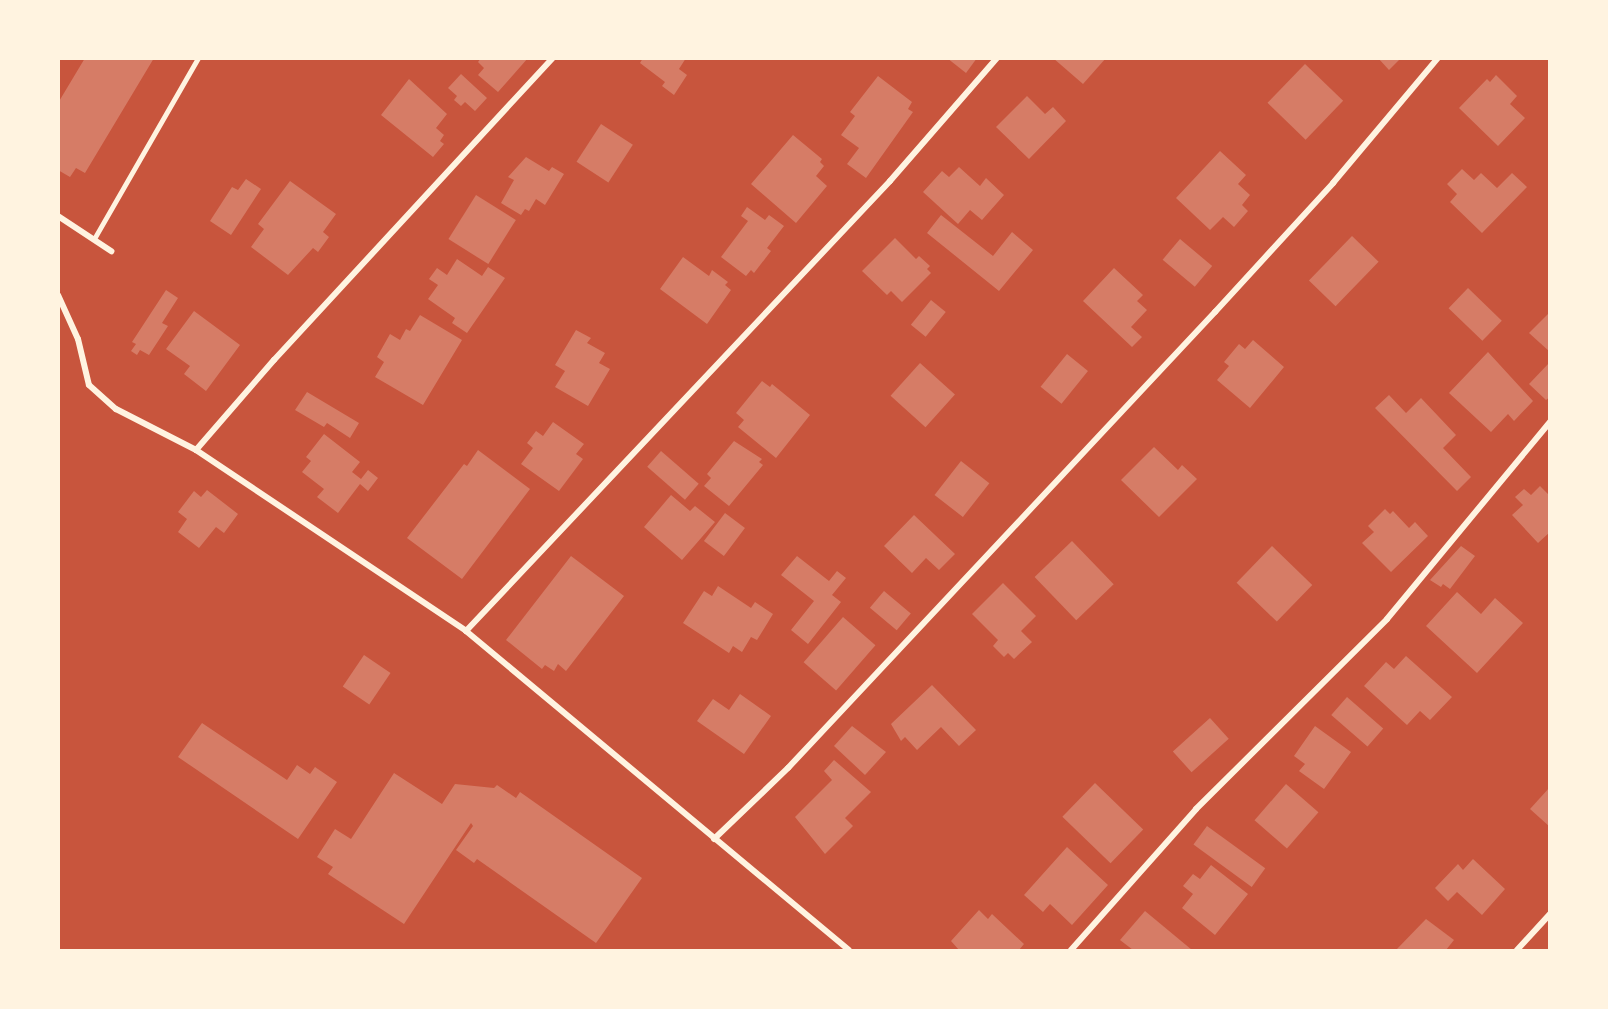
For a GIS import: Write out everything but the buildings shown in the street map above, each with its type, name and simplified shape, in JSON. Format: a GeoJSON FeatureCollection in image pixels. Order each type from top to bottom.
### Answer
{"type":"FeatureCollection","features":[{"type":"Feature","properties":{"kind":"street"},"geometry":{"type":"LineString","coordinates":[[196,450],[274,360],[553,58]]}},
{"type":"Feature","properties":{"kind":"street"},"geometry":{"type":"LineString","coordinates":[[466,632],[890,181],[997,58]]}},
{"type":"Feature","properties":{"kind":"street"},"geometry":{"type":"LineString","coordinates":[[714,839],[788,768],[1215,312],[1333,183],[1438,58]]}},
{"type":"Feature","properties":{"kind":"street"},"geometry":{"type":"LineString","coordinates":[[58,216],[111,251]]}},
{"type":"Feature","properties":{"kind":"street"},"geometry":{"type":"LineString","coordinates":[[58,295],[78,339],[89,385],[116,409],[196,450],[466,632],[849,951]]}},
{"type":"Feature","properties":{"kind":"street"},"geometry":{"type":"LineString","coordinates":[[1071,951],[1196,808],[1387,619],[1550,422]]}},
{"type":"Feature","properties":{"kind":"street"},"geometry":{"type":"LineString","coordinates":[[1517,951],[1550,914]]}},
{"type":"Feature","properties":{"kind":"lane"},"geometry":{"type":"LineString","coordinates":[[94,239],[198,58]]}}]}
